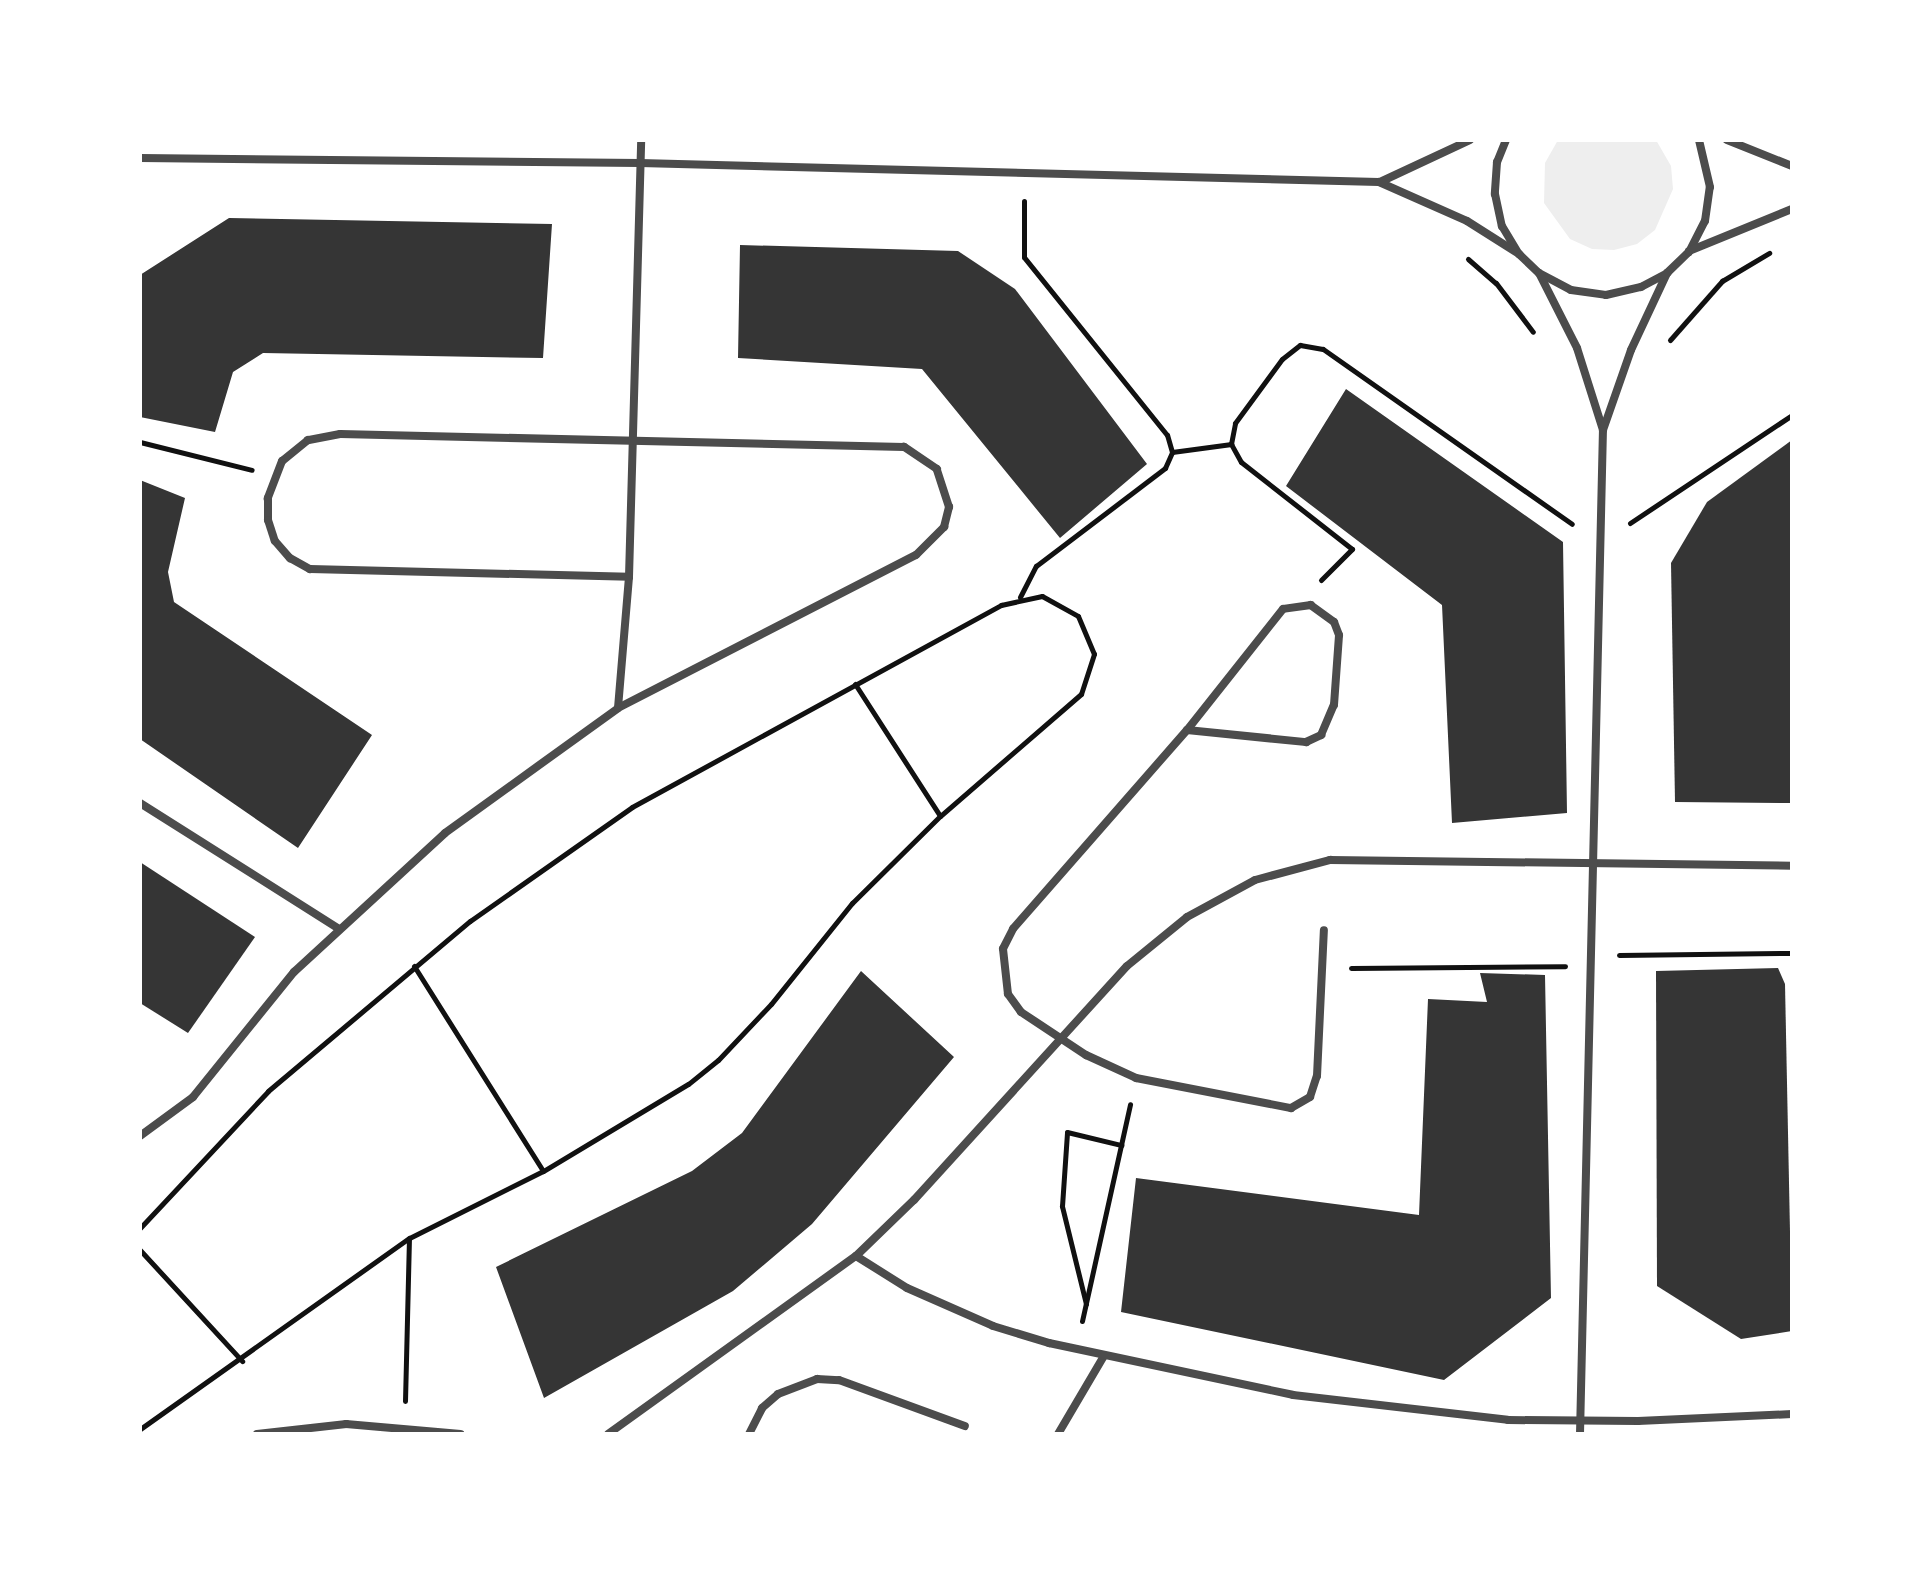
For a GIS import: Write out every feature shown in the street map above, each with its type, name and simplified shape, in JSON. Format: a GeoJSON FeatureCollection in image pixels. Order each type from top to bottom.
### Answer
{"type":"FeatureCollection","features":[{"type":"Feature","properties":{"kind":"street"},"geometry":{"type":"LineString","coordinates":[[618,708],[629,577],[641,140]]}},
{"type":"Feature","properties":{"kind":"street"},"geometry":{"type":"LineString","coordinates":[[1379,182],[1470,140]]}},
{"type":"Feature","properties":{"kind":"street"},"geometry":{"type":"LineString","coordinates":[[1506,140],[1497,162],[1495,194],[1502,226],[1519,254]]}},
{"type":"Feature","properties":{"kind":"street"},"geometry":{"type":"LineString","coordinates":[[140,158],[640,163],[1379,182],[1467,221],[1519,254],[1539,273],[1571,290],[1606,295],[1641,287],[1667,273],[1689,252],[1705,221],[1710,187],[1699,140]]}},
{"type":"Feature","properties":{"kind":"street"},"geometry":{"type":"LineString","coordinates":[[1727,140],[1792,166]]}},
{"type":"Feature","properties":{"kind":"street"},"geometry":{"type":"LineString","coordinates":[[1689,252],[1792,209]]}},
{"type":"Feature","properties":{"kind":"street"},"geometry":{"type":"LineString","coordinates":[[1539,273],[1577,348],[1603,430]]}},
{"type":"Feature","properties":{"kind":"street"},"geometry":{"type":"LineString","coordinates":[[1580,1434],[1603,430],[1631,350],[1667,273]]}},
{"type":"Feature","properties":{"kind":"street"},"geometry":{"type":"LineString","coordinates":[[140,1136],[193,1097],[294,972],[338,928],[445,833],[618,708],[916,555],[944,527],[949,507],[937,469],[904,447],[323,435],[293,449],[276,476],[268,498],[275,541],[290,558],[310,569],[629,577]]}},
{"type":"Feature","properties":{"kind":"street"},"geometry":{"type":"LineString","coordinates":[[1187,730],[1306,742],[1321,735],[1331,721],[1339,635],[1324,611],[1296,604],[1283,609],[1187,730],[1013,929],[1003,949],[1008,994],[1021,1012],[1062,1040],[1136,1078],[1280,1107],[1302,1104],[1310,1097],[1317,1076],[1324,930]]}},
{"type":"Feature","properties":{"kind":"street"},"geometry":{"type":"LineString","coordinates":[[140,803],[338,928]]}},
{"type":"Feature","properties":{"kind":"street"},"geometry":{"type":"LineString","coordinates":[[608,1434],[856,1256],[1156,940],[1187,917],[1255,880],[1330,860],[1592,861],[1792,866]]}},
{"type":"Feature","properties":{"kind":"street"},"geometry":{"type":"LineString","coordinates":[[856,1256],[950,1308],[1076,1349],[1198,1378],[1389,1409],[1581,1422],[1792,1414]]}},
{"type":"Feature","properties":{"kind":"street"},"geometry":{"type":"LineString","coordinates":[[1058,1434],[1104,1356]]}},
{"type":"Feature","properties":{"kind":"street"},"geometry":{"type":"LineString","coordinates":[[749,1434],[762,1408],[778,1394],[817,1379],[839,1380],[965,1426]]}},
{"type":"Feature","properties":{"kind":"street"},"geometry":{"type":"LineString","coordinates":[[257,1434],[346,1424],[404,1426],[461,1434]]}},
{"type":"Feature","properties":{"kind":"path"},"geometry":{"type":"LineString","coordinates":[[1020,597],[1036,566],[1165,468],[1172,452],[1167,435],[1024,257],[1025,173]]}},
{"type":"Feature","properties":{"kind":"path"},"geometry":{"type":"LineString","coordinates":[[1296,604],[1352,549],[1241,462],[1231,444],[1235,423],[1289,350],[1312,345],[1600,543],[1792,415]]}},
{"type":"Feature","properties":{"kind":"path"},"geometry":{"type":"LineString","coordinates":[[140,442],[276,476]]}},
{"type":"Feature","properties":{"kind":"path"},"geometry":{"type":"LineString","coordinates":[[1172,452],[1231,444]]}},
{"type":"Feature","properties":{"kind":"path"},"geometry":{"type":"LineString","coordinates":[[140,1228],[268,1091],[414,966],[632,807],[1020,597],[1062,602],[1078,616],[1094,654],[1091,675],[1081,694],[940,816],[852,903],[763,1014],[718,1060],[688,1084],[543,1171],[409,1238],[242,1361],[140,1429]]}},
{"type":"Feature","properties":{"kind":"path"},"geometry":{"type":"LineString","coordinates":[[855,684],[940,816]]}},
{"type":"Feature","properties":{"kind":"path"},"geometry":{"type":"LineString","coordinates":[[1590,955],[1792,953]]}},
{"type":"Feature","properties":{"kind":"path"},"geometry":{"type":"LineString","coordinates":[[414,966],[543,1171]]}},
{"type":"Feature","properties":{"kind":"path"},"geometry":{"type":"LineString","coordinates":[[1323,968],[1590,966]]}},
{"type":"Feature","properties":{"kind":"path"},"geometry":{"type":"LineString","coordinates":[[1076,1349],[1136,1078]]}},
{"type":"Feature","properties":{"kind":"path"},"geometry":{"type":"LineString","coordinates":[[1086,1305],[1062,1206],[1067,1132],[1121,1145]]}},
{"type":"Feature","properties":{"kind":"path"},"geometry":{"type":"LineString","coordinates":[[404,1426],[409,1238]]}},
{"type":"Feature","properties":{"kind":"path"},"geometry":{"type":"LineString","coordinates":[[140,1250],[242,1361]]}},
{"type":"Feature","properties":{"kind":"shaded area"},"geometry":{"type":"Polygon","coordinates":[[[1558,140],[1656,140],[1671,166],[1673,189],[1655,230],[1637,244],[1614,250],[1592,249],[1570,239],[1544,203],[1545,163],[1558,140]]]}},
{"type":"Feature","properties":{"kind":"building"},"geometry":{"type":"Polygon","coordinates":[[[229,218],[552,224],[543,358],[263,353],[233,372],[215,432],[140,417],[140,275],[229,218]]]}},
{"type":"Feature","properties":{"kind":"building"},"geometry":{"type":"Polygon","coordinates":[[[740,245],[958,251],[1015,289],[1147,464],[1060,538],[922,369],[738,358],[740,245]]]}},
{"type":"Feature","properties":{"kind":"building"},"geometry":{"type":"Polygon","coordinates":[[[1346,389],[1563,542],[1567,813],[1452,823],[1442,605],[1286,486],[1346,389]]]}},
{"type":"Feature","properties":{"kind":"building"},"geometry":{"type":"Polygon","coordinates":[[[1792,440],[1792,803],[1675,802],[1671,563],[1707,502],[1792,440]]]}},
{"type":"Feature","properties":{"kind":"building"},"geometry":{"type":"Polygon","coordinates":[[[140,480],[185,498],[168,572],[174,602],[372,735],[298,848],[140,739],[140,480]]]}},
{"type":"Feature","properties":{"kind":"building"},"geometry":{"type":"Polygon","coordinates":[[[140,862],[255,937],[188,1033],[140,1003],[140,862]]]}},
{"type":"Feature","properties":{"kind":"building"},"geometry":{"type":"Polygon","coordinates":[[[1778,968],[1785,984],[1792,1331],[1741,1339],[1657,1286],[1656,971],[1778,968]]]}},
{"type":"Feature","properties":{"kind":"building"},"geometry":{"type":"Polygon","coordinates":[[[861,971],[954,1057],[812,1224],[733,1291],[544,1398],[496,1267],[692,1171],[742,1133],[861,971]]]}},
{"type":"Feature","properties":{"kind":"building"},"geometry":{"type":"Polygon","coordinates":[[[1480,973],[1545,975],[1551,1298],[1444,1380],[1121,1312],[1136,1178],[1419,1215],[1428,999],[1487,1002],[1480,973]]]}}]}
